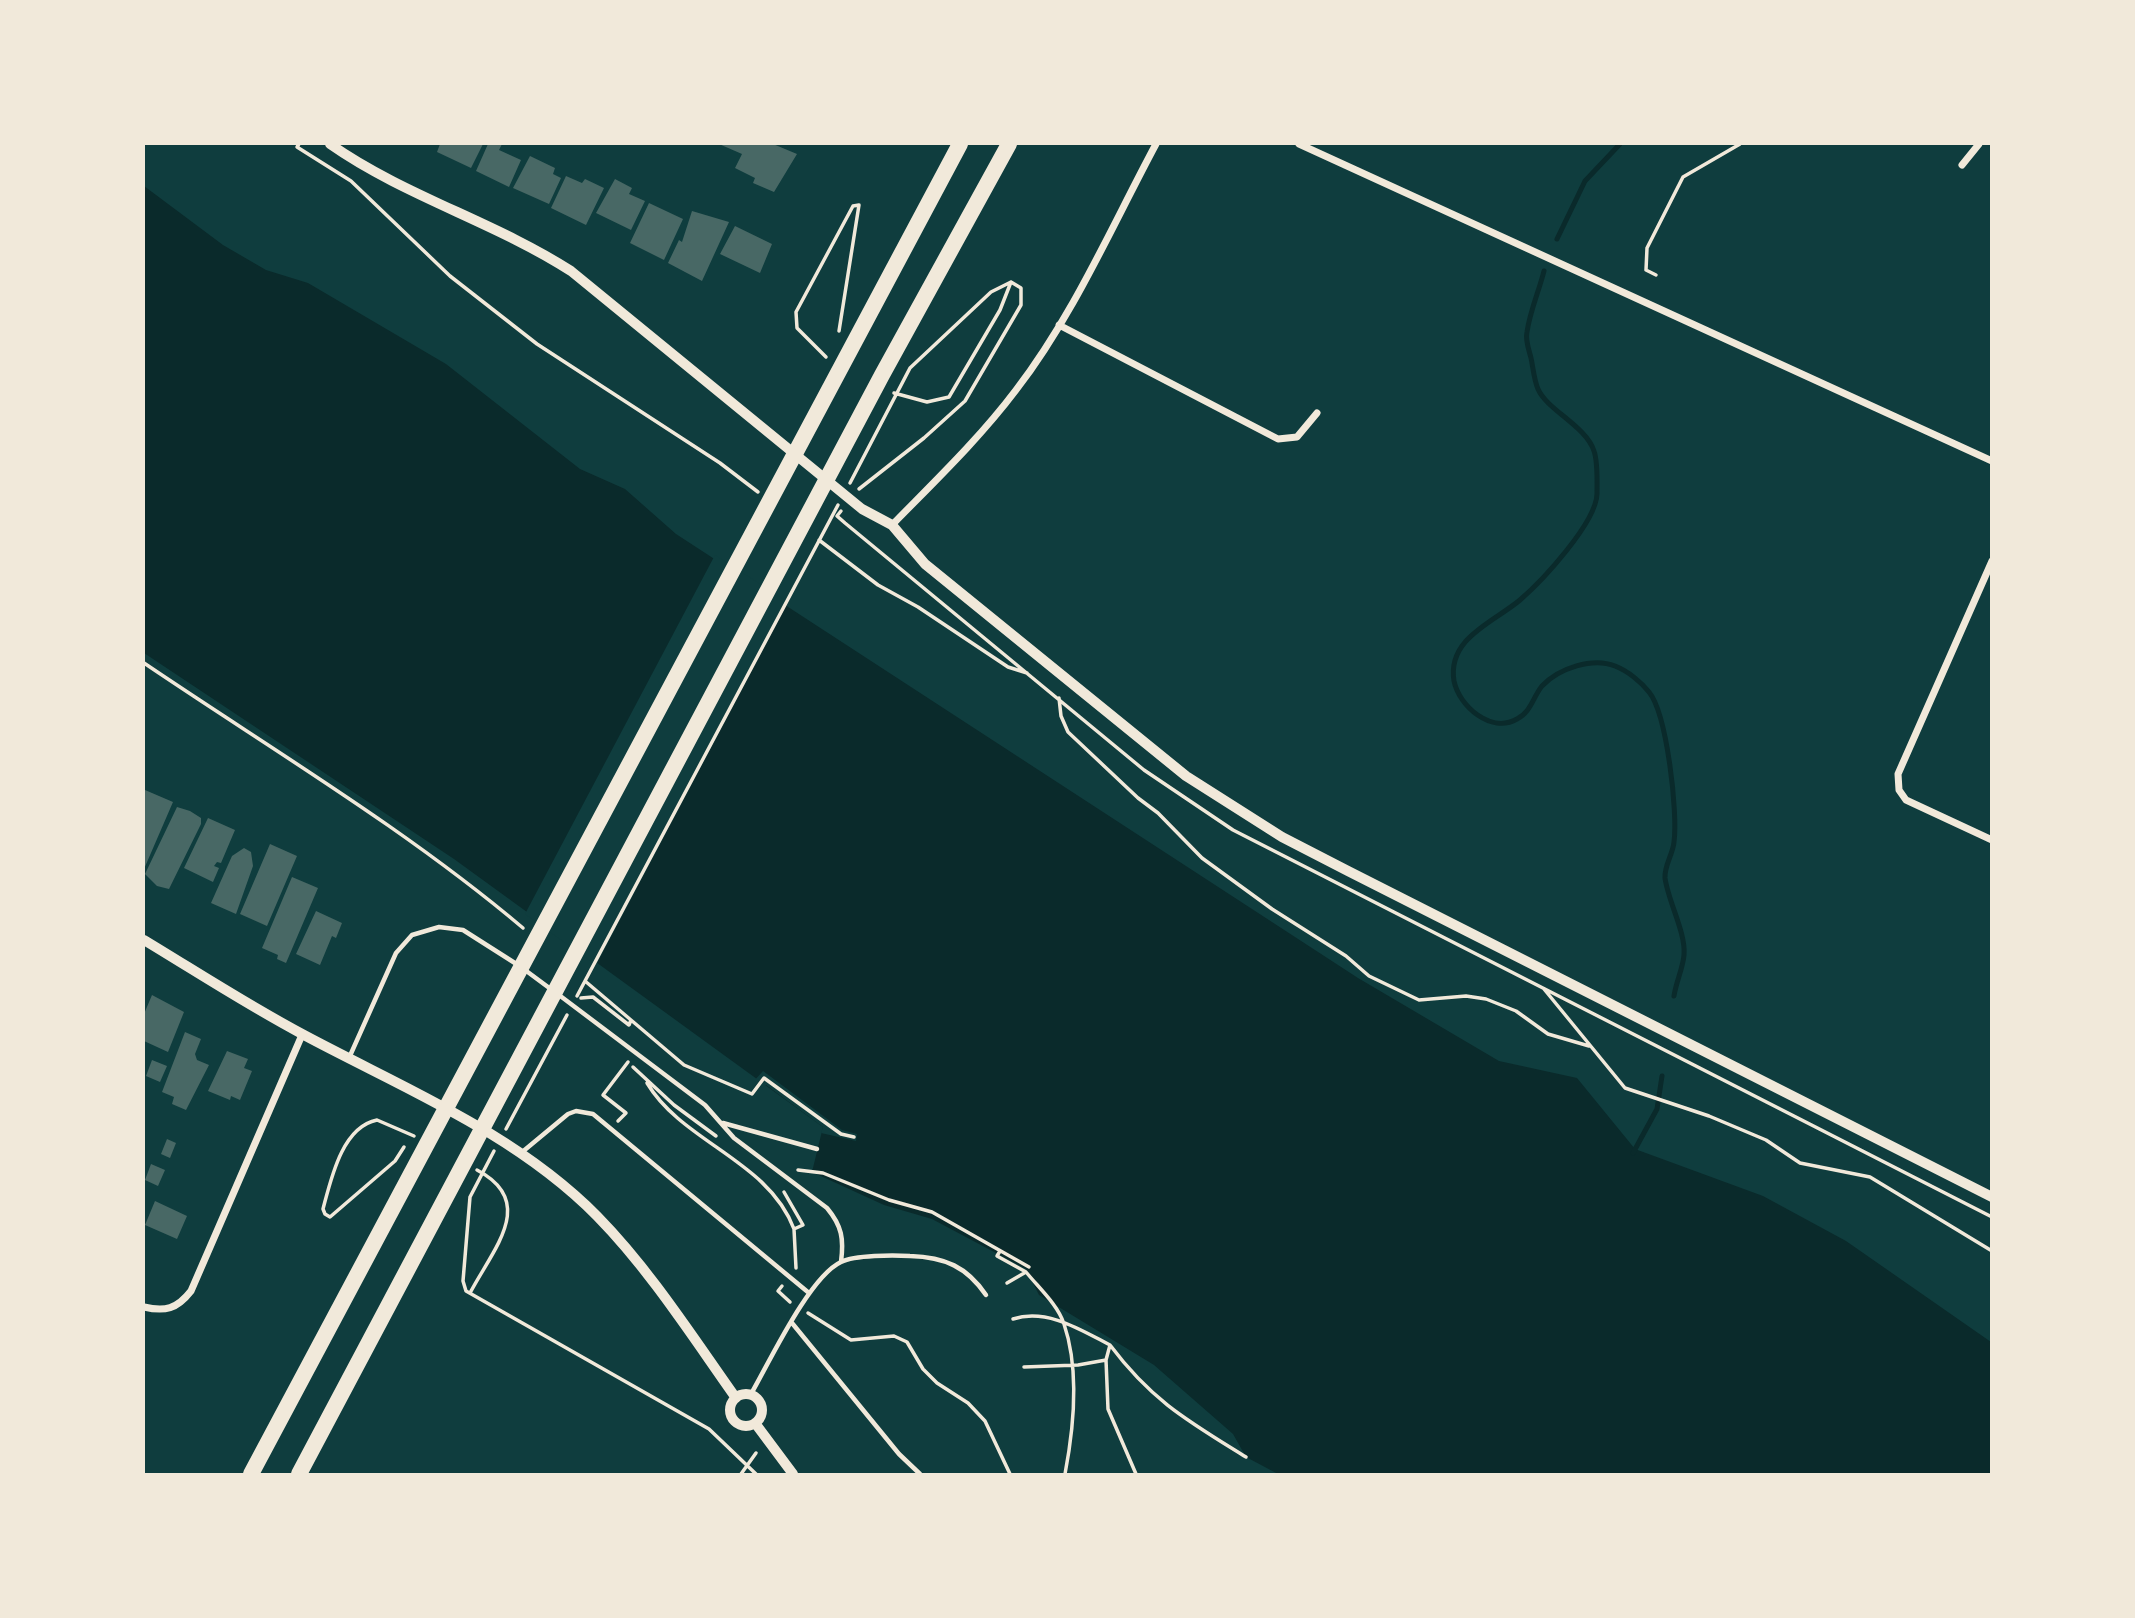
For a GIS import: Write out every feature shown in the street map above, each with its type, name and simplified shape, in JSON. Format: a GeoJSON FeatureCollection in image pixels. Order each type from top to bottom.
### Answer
{"type":"FeatureCollection","features":[{"type":"Feature","properties":{"kind":"highway"},"geometry":{"type":"LineString","coordinates":[[251,1475],[960,144]]}},
{"type":"Feature","properties":{"kind":"highway"},"geometry":{"type":"LineString","coordinates":[[299,1475],[882,375],[1009,144]]}},
{"type":"Feature","properties":{"kind":"street"},"geometry":{"type":"LineString","coordinates":[[330,144],[391,178],[527,244],[571,271],[862,509],[892,524],[925,564],[1135,737],[1186,776],[1282,837],[1992,1197]]}},
{"type":"Feature","properties":{"kind":"street"},"geometry":{"type":"LineString","coordinates":[[892,524],[966,450],[1017,390],[1059,325],[1156,144]]}},
{"type":"Feature","properties":{"kind":"street"},"geometry":{"type":"LineString","coordinates":[[1299,144],[1992,461]]}},
{"type":"Feature","properties":{"kind":"street"},"geometry":{"type":"LineString","coordinates":[[1962,165],[1979,144]]}},
{"type":"Feature","properties":{"kind":"street"},"geometry":{"type":"LineString","coordinates":[[1059,325],[1278,439],[1297,438],[1317,413]]}},
{"type":"Feature","properties":{"kind":"street"},"geometry":{"type":"LineString","coordinates":[[1992,561],[1898,774],[1899,790],[1906,800],[1992,840]]}},
{"type":"Feature","properties":{"kind":"street"},"geometry":{"type":"LineString","coordinates":[[144,940],[302,1035],[422,1094],[521,1153],[570,1191],[617,1238],[650,1278],[736,1398]]}},
{"type":"Feature","properties":{"kind":"street"},"geometry":{"type":"LineString","coordinates":[[144,1307],[170,1309],[181,1304],[191,1291],[302,1035]]}},
{"type":"Feature","properties":{"kind":"street"},"geometry":{"type":"LineString","coordinates":[[751,1394],[759,1400],[762,1410],[755,1423],[745,1426],[735,1422],[730,1412],[736,1398],[751,1394]]}},
{"type":"Feature","properties":{"kind":"street"},"geometry":{"type":"LineString","coordinates":[[755,1423],[793,1475]]}},
{"type":"Feature","properties":{"kind":"lane"},"geometry":{"type":"LineString","coordinates":[[349,1058],[404,941],[420,931],[449,927],[480,938],[583,1011],[705,1105],[734,1138],[827,1208],[838,1221],[842,1234],[841,1262]]}},
{"type":"Feature","properties":{"kind":"lane"},"geometry":{"type":"LineString","coordinates":[[521,1153],[568,1114],[576,1111],[593,1114],[809,1293]]}},
{"type":"Feature","properties":{"kind":"lane"},"geometry":{"type":"LineString","coordinates":[[721,1123],[817,1149]]}},
{"type":"Feature","properties":{"kind":"lane"},"geometry":{"type":"LineString","coordinates":[[751,1394],[809,1293],[841,1262],[903,1256],[939,1258],[974,1277],[986,1296]]}},
{"type":"Feature","properties":{"kind":"lane"},"geometry":{"type":"LineString","coordinates":[[792,1323],[899,1454],[920,1475]]}},
{"type":"Feature","properties":{"kind":"path"},"geometry":{"type":"LineString","coordinates":[[299,144],[298,147],[351,181],[450,276],[537,344],[720,463],[762,496]]}},
{"type":"Feature","properties":{"kind":"path"},"geometry":{"type":"LineString","coordinates":[[1656,275],[1646,270],[1647,248],[1683,177],[1740,144]]}},
{"type":"Feature","properties":{"kind":"path"},"geometry":{"type":"LineString","coordinates":[[826,357],[797,328],[796,312],[846,218],[857,204],[840,328]]}},
{"type":"Feature","properties":{"kind":"path"},"geometry":{"type":"LineString","coordinates":[[848,486],[910,368],[991,292],[1012,282]]}},
{"type":"Feature","properties":{"kind":"path"},"geometry":{"type":"LineString","coordinates":[[894,393],[927,402],[949,397],[1000,310],[1012,282]]}},
{"type":"Feature","properties":{"kind":"path"},"geometry":{"type":"LineString","coordinates":[[859,489],[924,438],[965,401],[1021,305],[1021,289],[1012,282]]}},
{"type":"Feature","properties":{"kind":"path"},"geometry":{"type":"LineString","coordinates":[[574,1001],[842,498]]}},
{"type":"Feature","properties":{"kind":"path"},"geometry":{"type":"LineString","coordinates":[[815,536],[878,585],[918,607],[1008,667],[1029,673]]}},
{"type":"Feature","properties":{"kind":"path"},"geometry":{"type":"LineString","coordinates":[[144,663],[409,841],[483,893],[527,932]]}},
{"type":"Feature","properties":{"kind":"path"},"geometry":{"type":"LineString","coordinates":[[1059,698],[1061,716],[1068,732],[1138,798],[1158,813],[1202,858],[1272,909],[1346,956],[1369,976],[1419,1000],[1466,996],[1486,999],[1516,1011],[1548,1034],[1589,1046]]}},
{"type":"Feature","properties":{"kind":"path"},"geometry":{"type":"LineString","coordinates":[[580,976],[684,1065],[752,1094],[764,1078],[841,1134],[855,1137]]}},
{"type":"Feature","properties":{"kind":"path"},"geometry":{"type":"LineString","coordinates":[[1992,1217],[1542,988],[1589,1046],[1633,1092],[1709,1116],[1766,1140],[1800,1163],[1870,1177],[1992,1251]]}},
{"type":"Feature","properties":{"kind":"path"},"geometry":{"type":"LineString","coordinates":[[503,1136],[568,1013]]}},
{"type":"Feature","properties":{"kind":"path"},"geometry":{"type":"LineString","coordinates":[[629,1063],[724,1143]]}},
{"type":"Feature","properties":{"kind":"path"},"geometry":{"type":"LineString","coordinates":[[618,1121],[626,1113],[603,1095],[623,1071]]}},
{"type":"Feature","properties":{"kind":"path"},"geometry":{"type":"LineString","coordinates":[[645,1078],[660,1104],[764,1182],[794,1230],[796,1268]]}},
{"type":"Feature","properties":{"kind":"path"},"geometry":{"type":"LineString","coordinates":[[325,1214],[330,1217],[395,1161],[411,1136]]}},
{"type":"Feature","properties":{"kind":"path"},"geometry":{"type":"LineString","coordinates":[[496,1148],[470,1197],[463,1286],[470,1293],[709,1429],[756,1475]]}},
{"type":"Feature","properties":{"kind":"path"},"geometry":{"type":"LineString","coordinates":[[823,1173],[889,1200],[932,1212],[1028,1270],[1064,1323],[1073,1365],[1071,1442],[1065,1475]]}},
{"type":"Feature","properties":{"kind":"path"},"geometry":{"type":"LineString","coordinates":[[781,1188],[803,1225],[794,1230]]}},
{"type":"Feature","properties":{"kind":"path"},"geometry":{"type":"LineString","coordinates":[[1007,1283],[1028,1270]]}},
{"type":"Feature","properties":{"kind":"path"},"geometry":{"type":"LineString","coordinates":[[782,1286],[778,1291],[794,1304]]}},
{"type":"Feature","properties":{"kind":"path"},"geometry":{"type":"LineString","coordinates":[[800,1309],[851,1340],[894,1336],[907,1342],[923,1369],[937,1383],[968,1403],[985,1421],[1010,1475]]}},
{"type":"Feature","properties":{"kind":"path"},"geometry":{"type":"LineString","coordinates":[[1013,1319],[1038,1316],[1064,1323],[1110,1345],[1131,1373],[1168,1409],[1247,1457]]}},
{"type":"Feature","properties":{"kind":"path"},"geometry":{"type":"LineString","coordinates":[[1110,1345],[1106,1360],[1108,1409],[1136,1475]]}},
{"type":"Feature","properties":{"kind":"path"},"geometry":{"type":"LineString","coordinates":[[1024,1367],[1073,1365],[1106,1360]]}},
{"type":"Feature","properties":{"kind":"path"},"geometry":{"type":"LineString","coordinates":[[741,1475],[756,1453]]}},
{"type":"Feature","properties":{"kind":"water"},"geometry":{"type":"Polygon","coordinates":[[[144,186],[223,245],[266,270],[308,283],[446,364],[580,469],[625,489],[676,534],[1358,978],[1499,1061],[1577,1078],[1635,1149],[1763,1196],[1846,1241],[1991,1342],[1991,1474],[1278,1474],[1246,1457],[1233,1434],[1154,1365],[1039,1295],[1026,1269],[932,1219],[884,1205],[812,1172],[823,1127],[454,859],[144,653],[144,186]]]}},
{"type":"Feature","properties":{"kind":"pier"},"geometry":{"type":"Polygon","coordinates":[[[715,555],[788,602],[596,965],[525,914],[715,555]]]}},
{"type":"Feature","properties":{"kind":"pier"},"geometry":{"type":"Polygon","coordinates":[[[763,1071],[842,1130],[857,1134],[856,1141],[821,1133],[823,1127],[766,1085],[763,1088],[754,1081],[763,1071]]]}},
{"type":"Feature","properties":{"kind":"building"},"geometry":{"type":"Polygon","coordinates":[[[440,144],[483,144],[471,168],[437,152],[440,144]]]}},
{"type":"Feature","properties":{"kind":"building"},"geometry":{"type":"Polygon","coordinates":[[[488,144],[502,144],[499,150],[521,160],[509,187],[476,171],[488,144]]]}},
{"type":"Feature","properties":{"kind":"building"},"geometry":{"type":"Polygon","coordinates":[[[719,144],[773,144],[797,154],[774,192],[753,183],[755,178],[735,168],[742,154],[719,144]]]}},
{"type":"Feature","properties":{"kind":"building"},"geometry":{"type":"Polygon","coordinates":[[[530,156],[555,168],[553,174],[561,178],[549,204],[513,188],[530,156]]]}},
{"type":"Feature","properties":{"kind":"building"},"geometry":{"type":"Polygon","coordinates":[[[566,176],[582,183],[585,179],[604,188],[586,225],[551,208],[566,176]]]}},
{"type":"Feature","properties":{"kind":"building"},"geometry":{"type":"Polygon","coordinates":[[[615,179],[632,188],[629,194],[645,201],[631,230],[596,213],[615,179]]]}},
{"type":"Feature","properties":{"kind":"building"},"geometry":{"type":"Polygon","coordinates":[[[649,203],[683,219],[664,260],[630,243],[649,203]]]}},
{"type":"Feature","properties":{"kind":"building"},"geometry":{"type":"Polygon","coordinates":[[[692,211],[729,222],[702,281],[668,263],[679,240],[682,242],[692,211]]]}},
{"type":"Feature","properties":{"kind":"building"},"geometry":{"type":"Polygon","coordinates":[[[735,226],[772,244],[760,273],[720,254],[735,226]]]}},
{"type":"Feature","properties":{"kind":"building"},"geometry":{"type":"Polygon","coordinates":[[[145,790],[173,802],[144,869],[144,793],[145,790]]]}},
{"type":"Feature","properties":{"kind":"building"},"geometry":{"type":"Polygon","coordinates":[[[177,807],[201,818],[201,824],[169,889],[157,886],[145,874],[177,807]]]}},
{"type":"Feature","properties":{"kind":"building"},"geometry":{"type":"Polygon","coordinates":[[[208,818],[235,830],[221,863],[217,862],[214,866],[219,868],[213,882],[184,868],[208,818]]]}},
{"type":"Feature","properties":{"kind":"building"},"geometry":{"type":"Polygon","coordinates":[[[270,844],[297,856],[267,926],[240,914],[270,844]]]}},
{"type":"Feature","properties":{"kind":"building"},"geometry":{"type":"Polygon","coordinates":[[[244,848],[251,852],[253,866],[236,914],[211,903],[232,856],[244,848]]]}},
{"type":"Feature","properties":{"kind":"building"},"geometry":{"type":"Polygon","coordinates":[[[292,877],[318,888],[286,963],[277,959],[278,955],[262,948],[292,877]]]}},
{"type":"Feature","properties":{"kind":"building"},"geometry":{"type":"Polygon","coordinates":[[[316,911],[342,923],[336,938],[332,936],[320,965],[296,954],[316,911]]]}},
{"type":"Feature","properties":{"kind":"building"},"geometry":{"type":"Polygon","coordinates":[[[152,995],[184,1012],[168,1052],[144,1041],[144,1014],[152,995]]]}},
{"type":"Feature","properties":{"kind":"building"},"geometry":{"type":"Polygon","coordinates":[[[185,1032],[201,1039],[195,1054],[197,1060],[209,1065],[186,1110],[172,1104],[174,1097],[162,1092],[185,1032]]]}},
{"type":"Feature","properties":{"kind":"building"},"geometry":{"type":"Polygon","coordinates":[[[227,1051],[248,1059],[244,1068],[252,1071],[240,1100],[231,1096],[230,1100],[208,1091],[227,1051]]]}},
{"type":"Feature","properties":{"kind":"building"},"geometry":{"type":"Polygon","coordinates":[[[152,1060],[167,1066],[160,1082],[146,1076],[152,1060]]]}},
{"type":"Feature","properties":{"kind":"building"},"geometry":{"type":"Polygon","coordinates":[[[167,1139],[176,1143],[170,1158],[161,1154],[167,1139]]]}},
{"type":"Feature","properties":{"kind":"building"},"geometry":{"type":"Polygon","coordinates":[[[151,1164],[165,1170],[158,1186],[145,1180],[151,1164]]]}},
{"type":"Feature","properties":{"kind":"building"},"geometry":{"type":"Polygon","coordinates":[[[155,1201],[187,1216],[177,1239],[145,1225],[155,1201]]]}},
{"type":"Feature","properties":{"kind":"waterway"},"geometry":{"type":"LineString","coordinates":[[1557,239],[1585,181],[1620,144]]}},
{"type":"Feature","properties":{"kind":"waterway"},"geometry":{"type":"LineString","coordinates":[[1544,271],[1527,335],[1536,382],[1549,404],[1590,442],[1596,461],[1597,494],[1588,520],[1554,566],[1520,600],[1465,642],[1454,666],[1454,681],[1462,700],[1469,708],[1497,723],[1507,723],[1522,716],[1542,686],[1557,674],[1577,666],[1597,663],[1620,668],[1649,692],[1661,721],[1673,788],[1674,842],[1665,878],[1684,946],[1674,996]]}},
{"type":"Feature","properties":{"kind":"waterway"},"geometry":{"type":"LineString","coordinates":[[1633,1153],[1657,1109],[1662,1076]]}}]}
